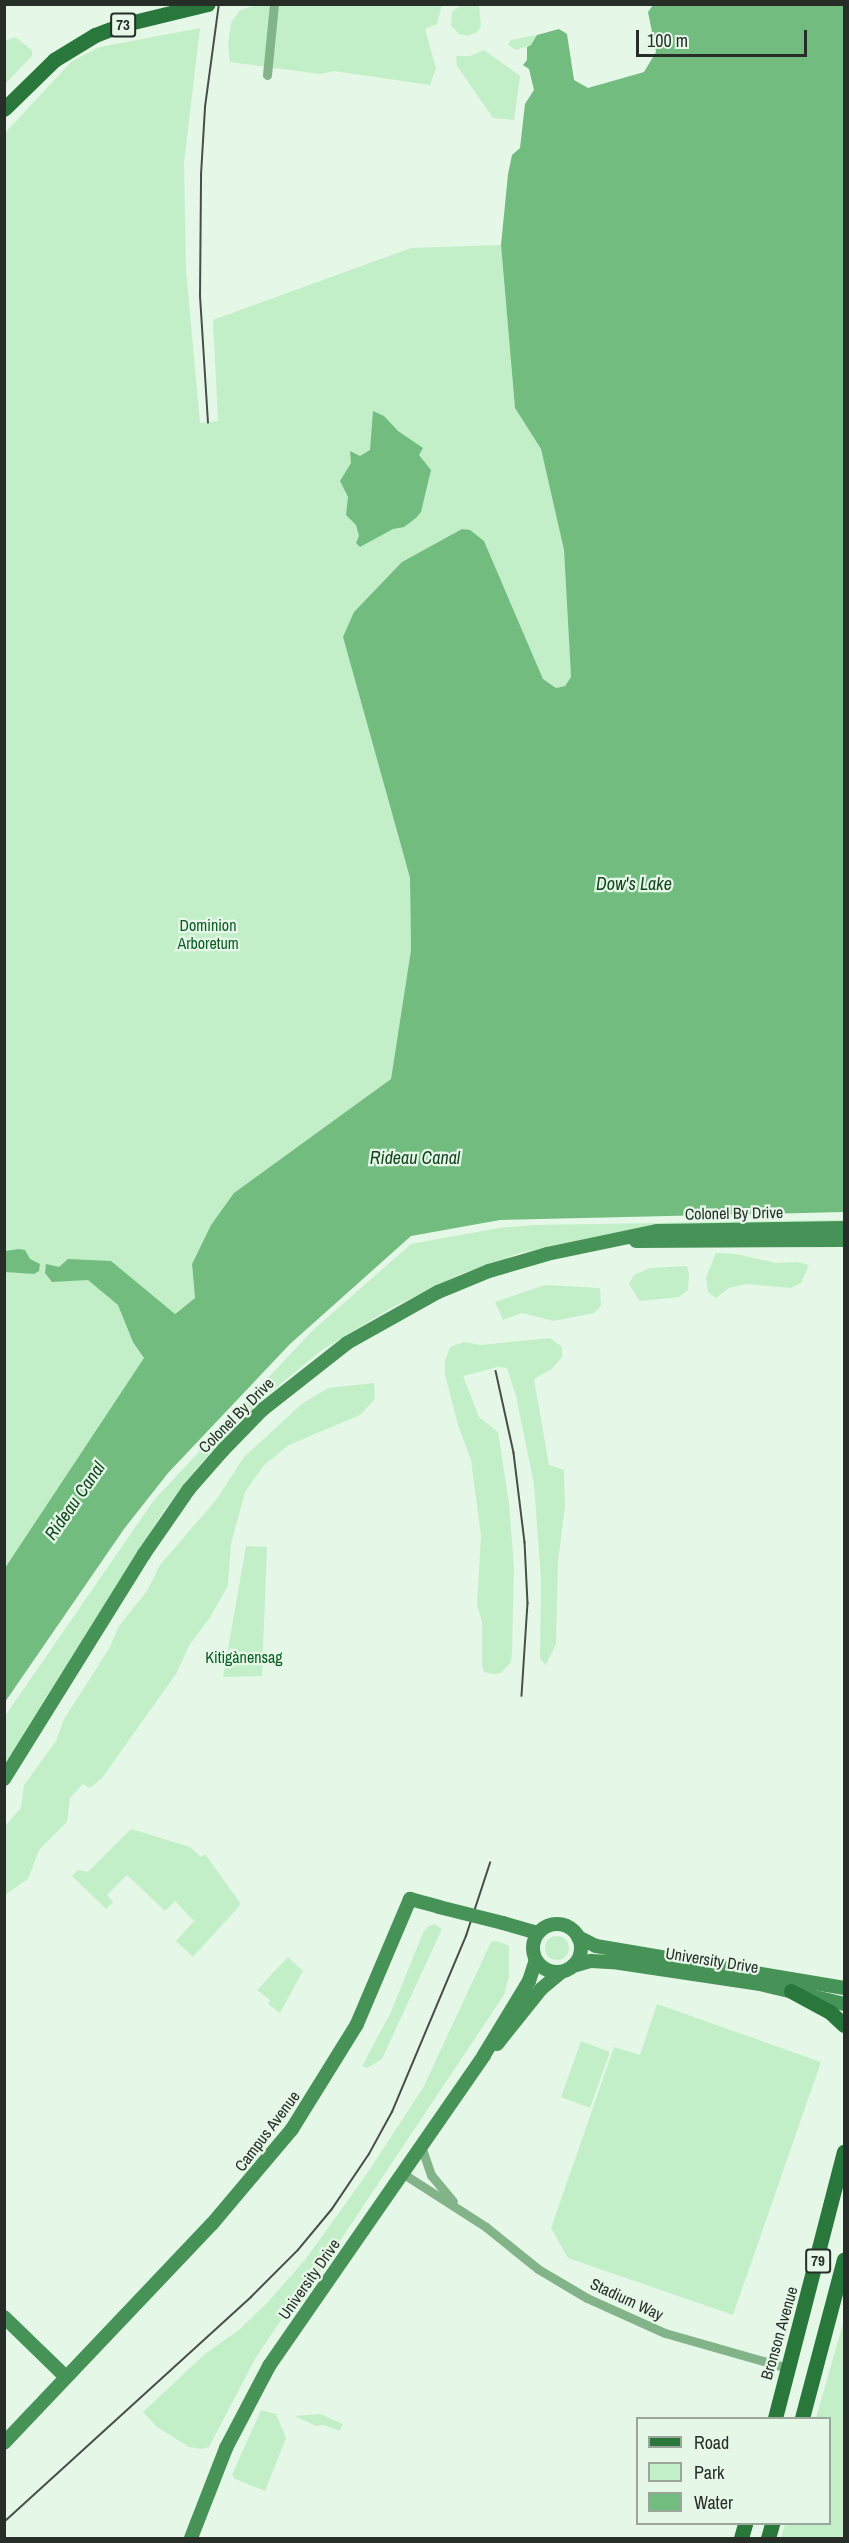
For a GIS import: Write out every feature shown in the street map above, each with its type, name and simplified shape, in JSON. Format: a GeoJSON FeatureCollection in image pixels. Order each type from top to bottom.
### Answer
{"type":"FeatureCollection","features":[{"type":"Feature","properties":{"kind":"main road","name":"73"},"geometry":{"type":"LineString","coordinates":[[4,109],[54,60],[95,35],[121,25],[204,6]]}},
{"type":"Feature","properties":{"kind":"main road"},"geometry":{"type":"LineString","coordinates":[[790,1991],[830,2012],[844,2025]]}},
{"type":"Feature","properties":{"kind":"main road","name":"Bronson Avenue"},"geometry":{"type":"LineString","coordinates":[[775,2417],[844,2152]]}},
{"type":"Feature","properties":{"kind":"main road","name":"79"},"geometry":{"type":"LineString","coordinates":[[802,2417],[844,2259]]}},
{"type":"Feature","properties":{"kind":"street"},"geometry":{"type":"LineString","coordinates":[[267,75],[274,4]]}},
{"type":"Feature","properties":{"kind":"street","name":"Colonel By Drive"},"geometry":{"type":"LineString","coordinates":[[4,1779],[158,1533],[223,1450],[276,1397],[365,1331],[438,1292],[528,1259],[657,1231],[844,1228]]}},
{"type":"Feature","properties":{"kind":"street","name":"Colonel By Drive"},"geometry":{"type":"LineString","coordinates":[[625,1239],[844,1240]]}},
{"type":"Feature","properties":{"kind":"street","name":"Campus Avenue"},"geometry":{"type":"LineString","coordinates":[[4,2443],[241,2193],[292,2129],[357,2024],[410,1899],[538,1933]]}},
{"type":"Feature","properties":{"kind":"street"},"geometry":{"type":"LineString","coordinates":[[561,1924],[574,1931],[578,1937],[580,1952],[567,1969],[546,1970],[536,1960],[533,1946],[538,1933],[547,1926],[561,1924]]}},
{"type":"Feature","properties":{"kind":"street","name":"University Drive"},"geometry":{"type":"LineString","coordinates":[[578,1937],[596,1946],[844,1988]]}},
{"type":"Feature","properties":{"kind":"street","name":"University Drive"},"geometry":{"type":"LineString","coordinates":[[191,2538],[226,2448],[260,2382],[298,2323],[484,2055],[526,1987],[536,1960]]}},
{"type":"Feature","properties":{"kind":"street","name":"University Drive"},"geometry":{"type":"LineString","coordinates":[[484,2055],[502,2039],[542,1989],[567,1969],[591,1961],[613,1962],[790,1991],[844,2004]]}},
{"type":"Feature","properties":{"kind":"street","name":"Stadium Way"},"geometry":{"type":"LineString","coordinates":[[421,2146],[438,2185],[473,2218],[538,2269],[626,2317],[712,2349],[788,2368]]}},
{"type":"Feature","properties":{"kind":"street","name":"Stadium Way"},"geometry":{"type":"LineString","coordinates":[[402,2173],[473,2218]]}},
{"type":"Feature","properties":{"kind":"street"},"geometry":{"type":"LineString","coordinates":[[4,2317],[66,2377]]}},
{"type":"Feature","properties":{"kind":"green space"},"geometry":{"type":"Polygon","coordinates":[[[257,5],[442,5],[437,24],[425,29],[436,68],[430,85],[334,71],[320,74],[230,62],[228,45],[231,23],[240,10],[257,5]]]}},
{"type":"Feature","properties":{"kind":"green space"},"geometry":{"type":"Polygon","coordinates":[[[461,5],[479,5],[481,26],[477,32],[468,36],[459,34],[451,26],[452,12],[461,5]]]}},
{"type":"Feature","properties":{"kind":"green space","name":"Dominion Arboretum"},"geometry":{"type":"Polygon","coordinates":[[[200,28],[184,163],[186,270],[200,423],[218,421],[213,320],[411,248],[501,245],[515,408],[541,449],[564,550],[571,677],[565,686],[556,688],[543,679],[484,541],[343,637],[410,878],[411,950],[391,1079],[234,1194],[211,1225],[192,1264],[195,1298],[174,1314],[5,1568],[5,133],[72,61],[100,47],[200,28]]]}},
{"type":"Feature","properties":{"kind":"green space"},"geometry":{"type":"Polygon","coordinates":[[[537,35],[531,45],[516,50],[508,45],[511,40],[537,35]]]}},
{"type":"Feature","properties":{"kind":"green space"},"geometry":{"type":"Polygon","coordinates":[[[15,37],[32,50],[32,56],[5,84],[5,41],[15,37]]]}},
{"type":"Feature","properties":{"kind":"green space"},"geometry":{"type":"Polygon","coordinates":[[[484,50],[520,76],[514,120],[493,118],[457,66],[456,56],[470,56],[484,50]]]}},
{"type":"Feature","properties":{"kind":"green space"},"geometry":{"type":"Polygon","coordinates":[[[844,1220],[844,1223],[629,1230],[520,1253],[458,1275],[391,1308],[322,1350],[272,1391],[231,1430],[197,1468],[163,1512],[5,1766],[5,1716],[154,1500],[312,1331],[411,1244],[499,1228],[534,1225],[844,1220]]]}},
{"type":"Feature","properties":{"kind":"green space"},"geometry":{"type":"Polygon","coordinates":[[[716,1253],[736,1254],[776,1263],[798,1262],[809,1265],[801,1283],[791,1288],[746,1284],[729,1288],[716,1298],[708,1292],[706,1277],[716,1253]]]}},
{"type":"Feature","properties":{"kind":"green space"},"geometry":{"type":"Polygon","coordinates":[[[687,1266],[688,1290],[679,1297],[640,1301],[629,1284],[634,1275],[649,1268],[687,1266]]]}},
{"type":"Feature","properties":{"kind":"green space"},"geometry":{"type":"Polygon","coordinates":[[[545,1285],[600,1288],[601,1306],[594,1313],[553,1321],[522,1313],[503,1320],[495,1302],[545,1285]]]}},
{"type":"Feature","properties":{"kind":"green space"},"geometry":{"type":"Polygon","coordinates":[[[550,1338],[562,1347],[562,1357],[553,1368],[534,1379],[549,1465],[564,1470],[565,1507],[558,1561],[556,1644],[546,1665],[540,1659],[541,1580],[534,1484],[516,1396],[507,1368],[498,1367],[463,1376],[479,1417],[498,1432],[509,1503],[514,1567],[511,1662],[501,1673],[493,1674],[484,1672],[482,1666],[482,1621],[477,1605],[481,1536],[471,1460],[458,1425],[445,1375],[445,1361],[450,1347],[464,1342],[480,1345],[550,1338]]]}},
{"type":"Feature","properties":{"kind":"green space"},"geometry":{"type":"Polygon","coordinates":[[[374,1383],[375,1399],[360,1415],[289,1445],[264,1465],[245,1492],[231,1544],[228,1586],[209,1619],[190,1644],[176,1674],[102,1778],[90,1788],[83,1784],[70,1798],[67,1822],[39,1850],[28,1879],[5,1895],[5,1826],[21,1808],[24,1785],[56,1741],[64,1719],[110,1647],[119,1626],[147,1591],[160,1565],[216,1500],[244,1457],[303,1403],[328,1388],[374,1383]]]}},
{"type":"Feature","properties":{"kind":"green space","name":"Kitigànensag"},"geometry":{"type":"Polygon","coordinates":[[[246,1546],[267,1547],[262,1676],[223,1677],[246,1546]]]}},
{"type":"Feature","properties":{"kind":"green space"},"geometry":{"type":"Polygon","coordinates":[[[131,1829],[190,1847],[201,1857],[205,1854],[241,1904],[193,1957],[176,1941],[194,1921],[175,1901],[165,1911],[127,1875],[107,1895],[113,1902],[106,1909],[72,1876],[78,1870],[88,1872],[131,1829]]]}},
{"type":"Feature","properties":{"kind":"green space"},"geometry":{"type":"Polygon","coordinates":[[[434,1924],[442,1929],[382,2059],[367,2068],[362,2066],[390,2014],[423,1933],[427,1927],[434,1924]]]}},
{"type":"Feature","properties":{"kind":"green space"},"geometry":{"type":"Polygon","coordinates":[[[557,1936],[562,1937],[568,1943],[568,1953],[562,1959],[557,1960],[552,1959],[546,1953],[545,1948],[546,1943],[552,1937],[557,1936]]]}},
{"type":"Feature","properties":{"kind":"green space"},"geometry":{"type":"Polygon","coordinates":[[[497,1941],[509,1946],[509,1977],[504,1995],[314,2280],[307,2282],[256,2357],[209,2447],[202,2449],[189,2447],[157,2427],[143,2412],[205,2354],[240,2329],[266,2304],[305,2260],[366,2175],[423,2088],[491,1942],[497,1941]]]}},
{"type":"Feature","properties":{"kind":"green space"},"geometry":{"type":"Polygon","coordinates":[[[288,1957],[303,1971],[280,2013],[268,2004],[270,2000],[257,1990],[288,1957]]]}},
{"type":"Feature","properties":{"kind":"green space"},"geometry":{"type":"Polygon","coordinates":[[[657,2004],[821,2062],[733,2315],[568,2258],[551,2228],[614,2047],[640,2055],[657,2004]]]}},
{"type":"Feature","properties":{"kind":"green space"},"geometry":{"type":"Polygon","coordinates":[[[581,2041],[610,2052],[590,2108],[561,2097],[581,2041]]]}},
{"type":"Feature","properties":{"kind":"green space"},"geometry":{"type":"Polygon","coordinates":[[[844,2320],[844,2538],[781,2538],[785,2525],[831,2525],[831,2417],[816,2417],[844,2320]]]}},
{"type":"Feature","properties":{"kind":"green space"},"geometry":{"type":"Polygon","coordinates":[[[261,2410],[276,2414],[286,2438],[265,2491],[235,2479],[232,2475],[261,2410]]]}},
{"type":"Feature","properties":{"kind":"green space"},"geometry":{"type":"Polygon","coordinates":[[[320,2414],[343,2424],[340,2431],[324,2425],[316,2426],[295,2416],[320,2414]]]}},
{"type":"Feature","properties":{"kind":"water","name":"Dow's Lake"},"geometry":{"type":"Polygon","coordinates":[[[653,5],[844,5],[844,1212],[500,1220],[411,1236],[290,1344],[168,1473],[124,1529],[5,1702],[5,1568],[144,1358],[133,1342],[118,1305],[88,1280],[52,1282],[45,1273],[46,1264],[59,1267],[68,1259],[111,1261],[175,1314],[195,1298],[192,1264],[211,1225],[234,1193],[391,1079],[411,950],[410,878],[343,637],[354,612],[402,562],[462,529],[470,530],[484,541],[543,679],[556,688],[565,686],[571,677],[564,550],[541,449],[515,408],[501,245],[508,174],[512,155],[520,148],[525,104],[534,90],[529,69],[523,65],[527,60],[527,47],[537,35],[559,29],[567,34],[574,80],[588,88],[644,72],[656,52],[648,12],[653,5]]]}},
{"type":"Feature","properties":{"kind":"water"},"geometry":{"type":"Polygon","coordinates":[[[373,411],[384,416],[398,431],[423,448],[419,455],[431,470],[421,512],[416,518],[404,527],[393,529],[360,547],[356,543],[359,536],[356,525],[346,515],[348,497],[340,481],[351,463],[350,451],[360,456],[370,450],[373,411]]]}},
{"type":"Feature","properties":{"kind":"water"},"geometry":{"type":"Polygon","coordinates":[[[25,1250],[30,1259],[40,1264],[39,1271],[34,1274],[5,1272],[5,1251],[25,1250]]]}},
{"type":"Feature","properties":{"kind":"tram line"},"geometry":{"type":"LineString","coordinates":[[208,423],[200,297],[201,175],[205,107],[219,4]]}},
{"type":"Feature","properties":{"kind":"tram line"},"geometry":{"type":"LineString","coordinates":[[496,1371],[514,1453],[525,1542],[528,1603],[522,1696]]}},
{"type":"Feature","properties":{"kind":"tram line"},"geometry":{"type":"LineString","coordinates":[[4,2522],[251,2297],[298,2250],[332,2209],[369,2154],[392,2112],[466,1936],[490,1863]]}},
{"type":"Feature","properties":{"kind":"water label","name":"Rideau Canal"},"geometry":{"type":"Point","coordinates":[415,1158]}},
{"type":"Feature","properties":{"kind":"water label","name":"Rideau Canal"},"geometry":{"type":"Point","coordinates":[75,1501]}}]}
